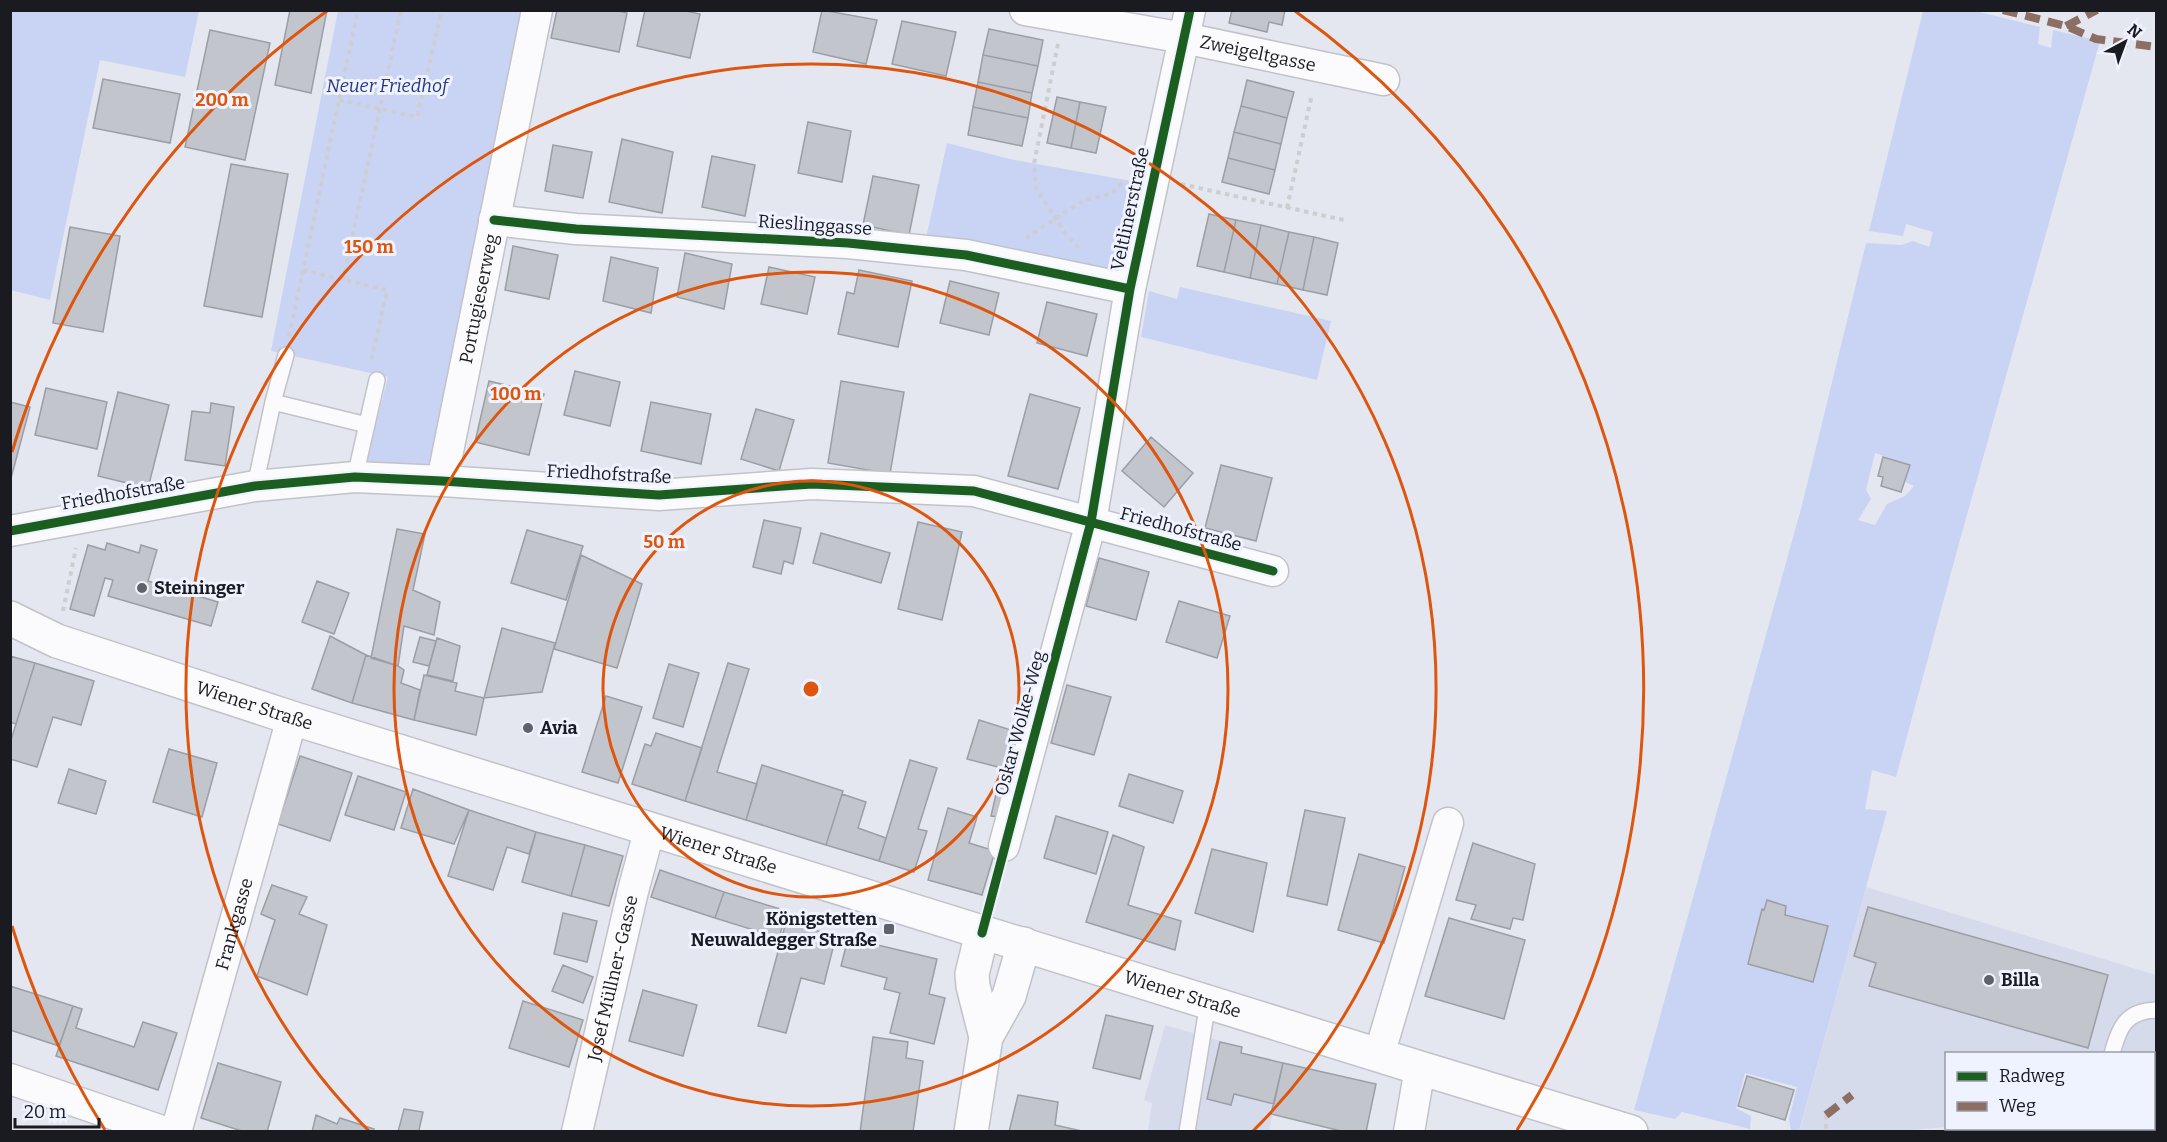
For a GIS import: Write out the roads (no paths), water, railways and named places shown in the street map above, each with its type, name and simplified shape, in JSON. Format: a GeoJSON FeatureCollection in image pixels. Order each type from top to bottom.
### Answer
{"type":"FeatureCollection","features":[{"type":"Feature","properties":{"kind":"main road","name":"Wiener Straße"},"geometry":{"type":"LineString","coordinates":[[10,618],[57,640],[292,718],[982,933],[1631,1131]]}},
{"type":"Feature","properties":{"kind":"main road","name":"Wiener Straße"},"geometry":{"type":"LineString","coordinates":[[10,633],[57,640]]}},
{"type":"Feature","properties":{"kind":"main road"},"geometry":{"type":"LineString","coordinates":[[982,933],[972,974],[986,1037]]}},
{"type":"Feature","properties":{"kind":"main road"},"geometry":{"type":"LineString","coordinates":[[971,1131],[986,1037],[1009,996],[1024,944]]}},
{"type":"Feature","properties":{"kind":"street","name":"Portugieserweg"},"geometry":{"type":"LineString","coordinates":[[442,480],[537,10]]}},
{"type":"Feature","properties":{"kind":"street","name":"Zweigeltgasse"},"geometry":{"type":"LineString","coordinates":[[1025,10],[1063,17],[1187,24],[1318,66],[1384,80]]}},
{"type":"Feature","properties":{"kind":"street","name":"Veltlinerstraße"},"geometry":{"type":"LineString","coordinates":[[1091,522],[1130,289],[1187,24]]}},
{"type":"Feature","properties":{"kind":"street","name":"Rieslinggasse"},"geometry":{"type":"LineString","coordinates":[[494,220],[576,229],[848,243],[955,254],[1130,289]]}},
{"type":"Feature","properties":{"kind":"street","name":"Friedhofstraße"},"geometry":{"type":"LineString","coordinates":[[10,531],[255,486],[355,477],[442,480],[659,495],[812,484],[974,491],[1273,571]]}},
{"type":"Feature","properties":{"kind":"street","name":"Oskar Wolke-Weg"},"geometry":{"type":"LineString","coordinates":[[1004,846],[1091,522]]}},
{"type":"Feature","properties":{"kind":"street","name":"Frankgasse"},"geometry":{"type":"LineString","coordinates":[[176,1131],[292,718]]}},
{"type":"Feature","properties":{"kind":"street"},"geometry":{"type":"LineString","coordinates":[[1379,1055],[1448,823]]}},
{"type":"Feature","properties":{"kind":"street","name":"Josef Müllner-Gasse"},"geometry":{"type":"LineString","coordinates":[[578,1131],[633,891],[650,828]]}},
{"type":"Feature","properties":{"kind":"street"},"geometry":{"type":"LineString","coordinates":[[1409,1131],[1420,1068]]}},
{"type":"Feature","properties":{"kind":"street"},"geometry":{"type":"LineString","coordinates":[[10,1080],[165,1131]]}},
{"type":"Feature","properties":{"kind":"lane"},"geometry":{"type":"LineString","coordinates":[[255,486],[285,355]]}},
{"type":"Feature","properties":{"kind":"lane"},"geometry":{"type":"LineString","coordinates":[[355,477],[377,380]]}},
{"type":"Feature","properties":{"kind":"lane"},"geometry":{"type":"LineString","coordinates":[[273,402],[367,425]]}},
{"type":"Feature","properties":{"kind":"lane"},"geometry":{"type":"LineString","coordinates":[[1187,1131],[1208,1002]]}},
{"type":"Feature","properties":{"kind":"lane"},"geometry":{"type":"LineString","coordinates":[[2112,1052],[2116,1036],[2123,1023],[2138,1012],[2157,1010]]}},
{"type":"Feature","properties":{"kind":"place","name":"Steininger"},"geometry":{"type":"Point","coordinates":[142,588]}},
{"type":"Feature","properties":{"kind":"place","name":"Avia"},"geometry":{"type":"Point","coordinates":[528,728]}},
{"type":"Feature","properties":{"kind":"place","name":"Königstetten Neuwaldegger Straße"},"geometry":{"type":"Point","coordinates":[889,929]}},
{"type":"Feature","properties":{"kind":"place","name":"Billa"},"geometry":{"type":"Point","coordinates":[1989,980]}},
{"type":"Feature","properties":{"kind":"park label","name":"Neuer Friedhof"},"geometry":{"type":"Point","coordinates":[387,86]}}]}
